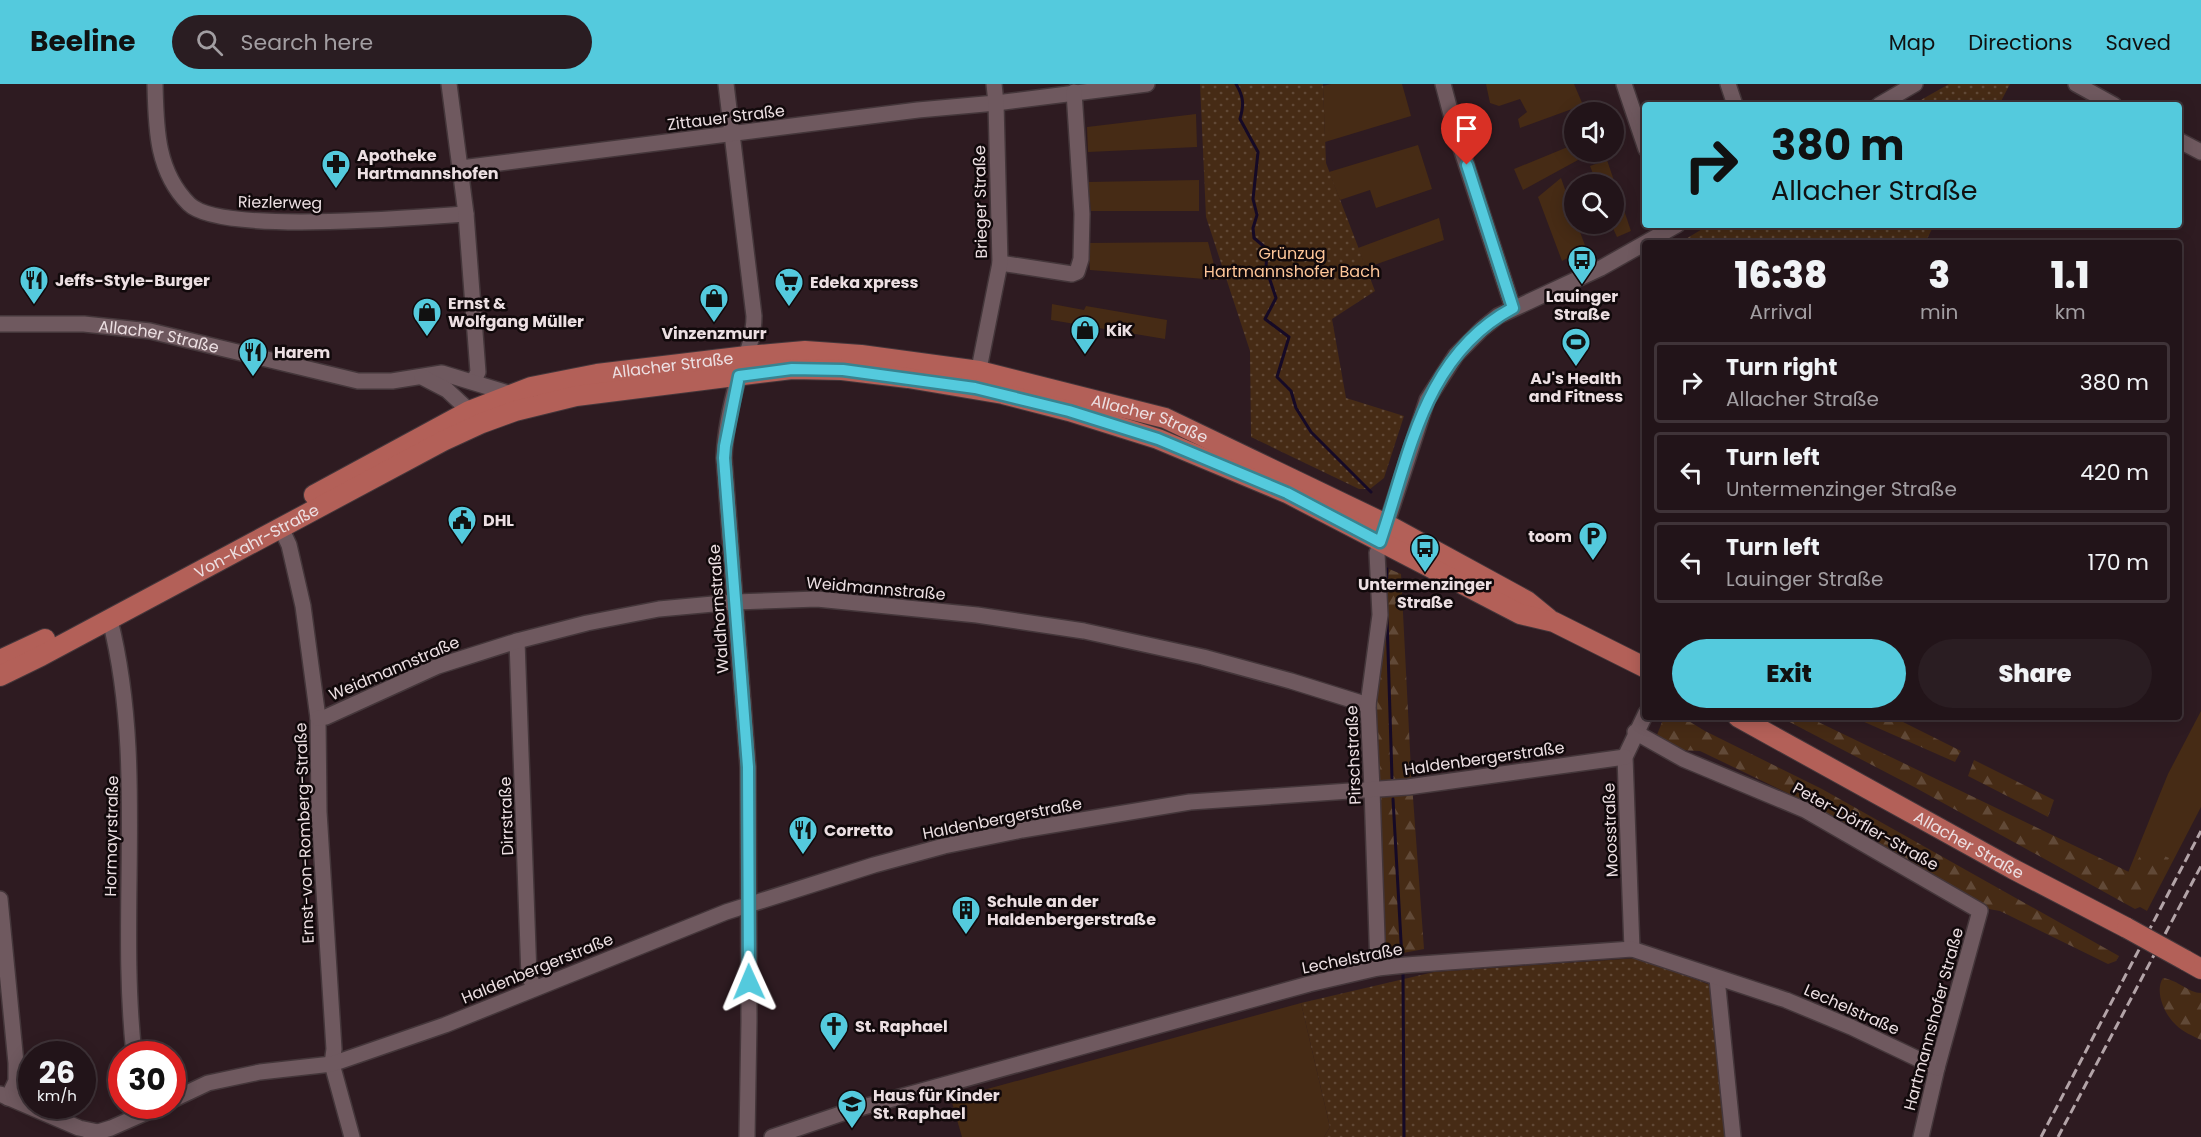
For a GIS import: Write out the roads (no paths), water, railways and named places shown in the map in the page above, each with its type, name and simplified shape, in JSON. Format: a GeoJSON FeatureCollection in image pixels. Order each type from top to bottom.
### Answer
{"type":"FeatureCollection","features":[{"type":"Feature","properties":{"kind":"main road","name":"Allacher Straße"},"geometry":{"type":"LineString","coordinates":[[513,402],[556,381],[747,356],[815,352],[888,358],[977,380],[1158,439],[1383,533],[1520,614],[1554,622],[1642,666]]}},
{"type":"Feature","properties":{"kind":"main road","name":"Allacher Straße"},"geometry":{"type":"LineString","coordinates":[[513,402],[792,369],[820,369],[908,378],[977,380]]}},
{"type":"Feature","properties":{"kind":"main road","name":"Von-Kahr-Straße"},"geometry":{"type":"LineString","coordinates":[[0,660],[44,640],[475,417],[513,402]]}},
{"type":"Feature","properties":{"kind":"main road","name":"Von-Kahr-Straße"},"geometry":{"type":"LineString","coordinates":[[0,676],[110,620],[433,446],[475,417]]}},
{"type":"Feature","properties":{"kind":"main road","name":"Allacher Straße"},"geometry":{"type":"LineString","coordinates":[[1743,720],[2013,869],[2193,964]]}},
{"type":"Feature","properties":{"kind":"street","name":"Riezlerweg"},"geometry":{"type":"LineString","coordinates":[[155,84],[157,135],[161,157],[172,181],[190,206],[213,216],[244,221],[324,221],[466,214]]}},
{"type":"Feature","properties":{"kind":"street"},"geometry":{"type":"LineString","coordinates":[[449,84],[466,214],[478,372],[473,382]]}},
{"type":"Feature","properties":{"kind":"street","name":"Waldhornstraße"},"geometry":{"type":"LineString","coordinates":[[726,84],[754,311],[753,332],[739,376],[724,458],[748,767],[747,1137]]}},
{"type":"Feature","properties":{"kind":"street","name":"Brieger Straße"},"geometry":{"type":"LineString","coordinates":[[977,380],[1000,263],[994,84]]}},
{"type":"Feature","properties":{"kind":"street","name":"Zittauer Straße"},"geometry":{"type":"LineString","coordinates":[[461,168],[918,110],[996,103],[1147,84]]}},
{"type":"Feature","properties":{"kind":"street"},"geometry":{"type":"LineString","coordinates":[[1443,84],[1456,133],[1513,308]]}},
{"type":"Feature","properties":{"kind":"street"},"geometry":{"type":"LineString","coordinates":[[1624,84],[1642,137]]}},
{"type":"Feature","properties":{"kind":"street"},"geometry":{"type":"LineString","coordinates":[[1728,84],[1734,102]]}},
{"type":"Feature","properties":{"kind":"street"},"geometry":{"type":"LineString","coordinates":[[1883,102],[1899,88],[1915,84]]}},
{"type":"Feature","properties":{"kind":"street"},"geometry":{"type":"LineString","coordinates":[[2076,84],[2109,102]]}},
{"type":"Feature","properties":{"kind":"street"},"geometry":{"type":"LineString","coordinates":[[1000,263],[1072,274],[1077,272],[1081,259],[1082,214],[1074,92]]}},
{"type":"Feature","properties":{"kind":"street"},"geometry":{"type":"LineString","coordinates":[[2182,142],[2201,152]]}},
{"type":"Feature","properties":{"kind":"street"},"geometry":{"type":"LineString","coordinates":[[1650,240],[1672,228]]}},
{"type":"Feature","properties":{"kind":"street"},"geometry":{"type":"LineString","coordinates":[[1383,533],[1427,400],[1456,355],[1498,316],[1601,268],[1642,245]]}},
{"type":"Feature","properties":{"kind":"street","name":"Allacher Straße"},"geometry":{"type":"LineString","coordinates":[[0,324],[84,324],[150,331],[358,381],[392,381],[442,373],[473,382],[513,402]]}},
{"type":"Feature","properties":{"kind":"street"},"geometry":{"type":"LineString","coordinates":[[422,377],[447,390],[475,417]]}},
{"type":"Feature","properties":{"kind":"street","name":"Ernst-von-Romberg-Straße"},"geometry":{"type":"LineString","coordinates":[[281,528],[289,545],[303,606],[318,718],[319,812],[334,1049],[332,1064],[352,1137]]}},
{"type":"Feature","properties":{"kind":"street","name":"Pirschstraße"},"geometry":{"type":"LineString","coordinates":[[1378,968],[1368,705],[1380,615],[1377,563],[1383,533]]}},
{"type":"Feature","properties":{"kind":"street","name":"Weidmannstraße"},"geometry":{"type":"LineString","coordinates":[[318,718],[326,717],[438,666],[517,641],[586,623],[659,609],[735,602],[817,599],[978,615],[1084,631],[1203,657],[1368,705]]}},
{"type":"Feature","properties":{"kind":"street","name":"Hormayrstraße"},"geometry":{"type":"LineString","coordinates":[[110,620],[123,684],[130,760],[128,974],[133,1041]]}},
{"type":"Feature","properties":{"kind":"street","name":"Dirrstraße"},"geometry":{"type":"LineString","coordinates":[[517,641],[529,977],[535,988]]}},
{"type":"Feature","properties":{"kind":"street","name":"Moosstraße"},"geometry":{"type":"LineString","coordinates":[[1632,949],[1625,757],[1642,720]]}},
{"type":"Feature","properties":{"kind":"street","name":"Peter-Dörfler-Straße"},"geometry":{"type":"LineString","coordinates":[[1635,732],[1683,759],[1805,810],[1980,910]]}},
{"type":"Feature","properties":{"kind":"street","name":"Haldenbergerstraße"},"geometry":{"type":"LineString","coordinates":[[186,1093],[208,1083],[260,1072],[332,1064],[445,1025],[749,904],[944,846],[1022,830],[1190,802],[1408,787],[1625,757]]}},
{"type":"Feature","properties":{"kind":"street"},"geometry":{"type":"LineString","coordinates":[[0,899],[16,1064],[16,1081],[4,1096],[96,1135],[124,1119]]}},
{"type":"Feature","properties":{"kind":"street","name":"Hartmannshofer Straße"},"geometry":{"type":"LineString","coordinates":[[1921,1137],[1937,1068],[1980,910]]}},
{"type":"Feature","properties":{"kind":"street","name":"Lechelstraße"},"geometry":{"type":"LineString","coordinates":[[772,1137],[849,1111],[1309,984],[1378,968],[1632,949],[1786,1000],[1851,1027],[1937,1068]]}},
{"type":"Feature","properties":{"kind":"street"},"geometry":{"type":"LineString","coordinates":[[1717,978],[1733,1137]]}},
{"type":"Feature","properties":{"kind":"waterway"},"geometry":{"type":"LineString","coordinates":[[1236,84],[1242,101],[1240,119],[1258,152],[1253,199],[1257,215],[1253,228],[1254,238],[1267,249],[1266,268],[1276,298],[1265,319],[1289,337],[1277,377],[1291,391],[1296,408],[1311,432],[1371,492]]}},
{"type":"Feature","properties":{"kind":"waterway"},"geometry":{"type":"LineString","coordinates":[[1386,597],[1387,569]]}},
{"type":"Feature","properties":{"kind":"waterway"},"geometry":{"type":"LineString","coordinates":[[1387,618],[1392,778]]}},
{"type":"Feature","properties":{"kind":"waterway"},"geometry":{"type":"LineString","coordinates":[[1393,799],[1402,959]]}},
{"type":"Feature","properties":{"kind":"waterway"},"geometry":{"type":"LineString","coordinates":[[1403,971],[1404,1137]]}},
{"type":"Feature","properties":{"kind":"railway"},"geometry":{"type":"LineString","coordinates":[[2041,1137],[2201,831]]}},
{"type":"Feature","properties":{"kind":"railway"},"geometry":{"type":"LineString","coordinates":[[2058,1137],[2201,866]]}},
{"type":"Feature","properties":{"kind":"place","name":"Apotheke Hartmannshofen"},"geometry":{"type":"Point","coordinates":[336,190]}},
{"type":"Feature","properties":{"kind":"place","name":"Lauinger Straße"},"geometry":{"type":"Point","coordinates":[1582,286]}},
{"type":"Feature","properties":{"kind":"place","name":"Jeffs-Style-Burger"},"geometry":{"type":"Point","coordinates":[34,306]}},
{"type":"Feature","properties":{"kind":"place","name":"Edeka xpress"},"geometry":{"type":"Point","coordinates":[789,308]}},
{"type":"Feature","properties":{"kind":"place","name":"Vinzenzmurr"},"geometry":{"type":"Point","coordinates":[714,324]}},
{"type":"Feature","properties":{"kind":"place","name":"Ernst & Wolfgang Müller"},"geometry":{"type":"Point","coordinates":[427,338]}},
{"type":"Feature","properties":{"kind":"place","name":"KiK"},"geometry":{"type":"Point","coordinates":[1085,356]}},
{"type":"Feature","properties":{"kind":"place","name":"AJ's Health and Fitness"},"geometry":{"type":"Point","coordinates":[1576,368]}},
{"type":"Feature","properties":{"kind":"place","name":"Harem"},"geometry":{"type":"Point","coordinates":[253,378]}},
{"type":"Feature","properties":{"kind":"place","name":"DHL"},"geometry":{"type":"Point","coordinates":[462,546]}},
{"type":"Feature","properties":{"kind":"place","name":"toom"},"geometry":{"type":"Point","coordinates":[1593,562]}},
{"type":"Feature","properties":{"kind":"place","name":"Untermenzinger Straße"},"geometry":{"type":"Point","coordinates":[1425,574]}},
{"type":"Feature","properties":{"kind":"place","name":"Corretto"},"geometry":{"type":"Point","coordinates":[803,856]}},
{"type":"Feature","properties":{"kind":"place","name":"Schule an der Haldenbergerstraße"},"geometry":{"type":"Point","coordinates":[966,936]}},
{"type":"Feature","properties":{"kind":"place","name":"St. Raphael"},"geometry":{"type":"Point","coordinates":[834,1052]}},
{"type":"Feature","properties":{"kind":"place","name":"Haus für Kinder St. Raphael"},"geometry":{"type":"Point","coordinates":[852,1130]}},
{"type":"Feature","properties":{"kind":"park label","name":"Grünzug Hartmannshofer Bach"},"geometry":{"type":"Point","coordinates":[1292,262]}}]}
